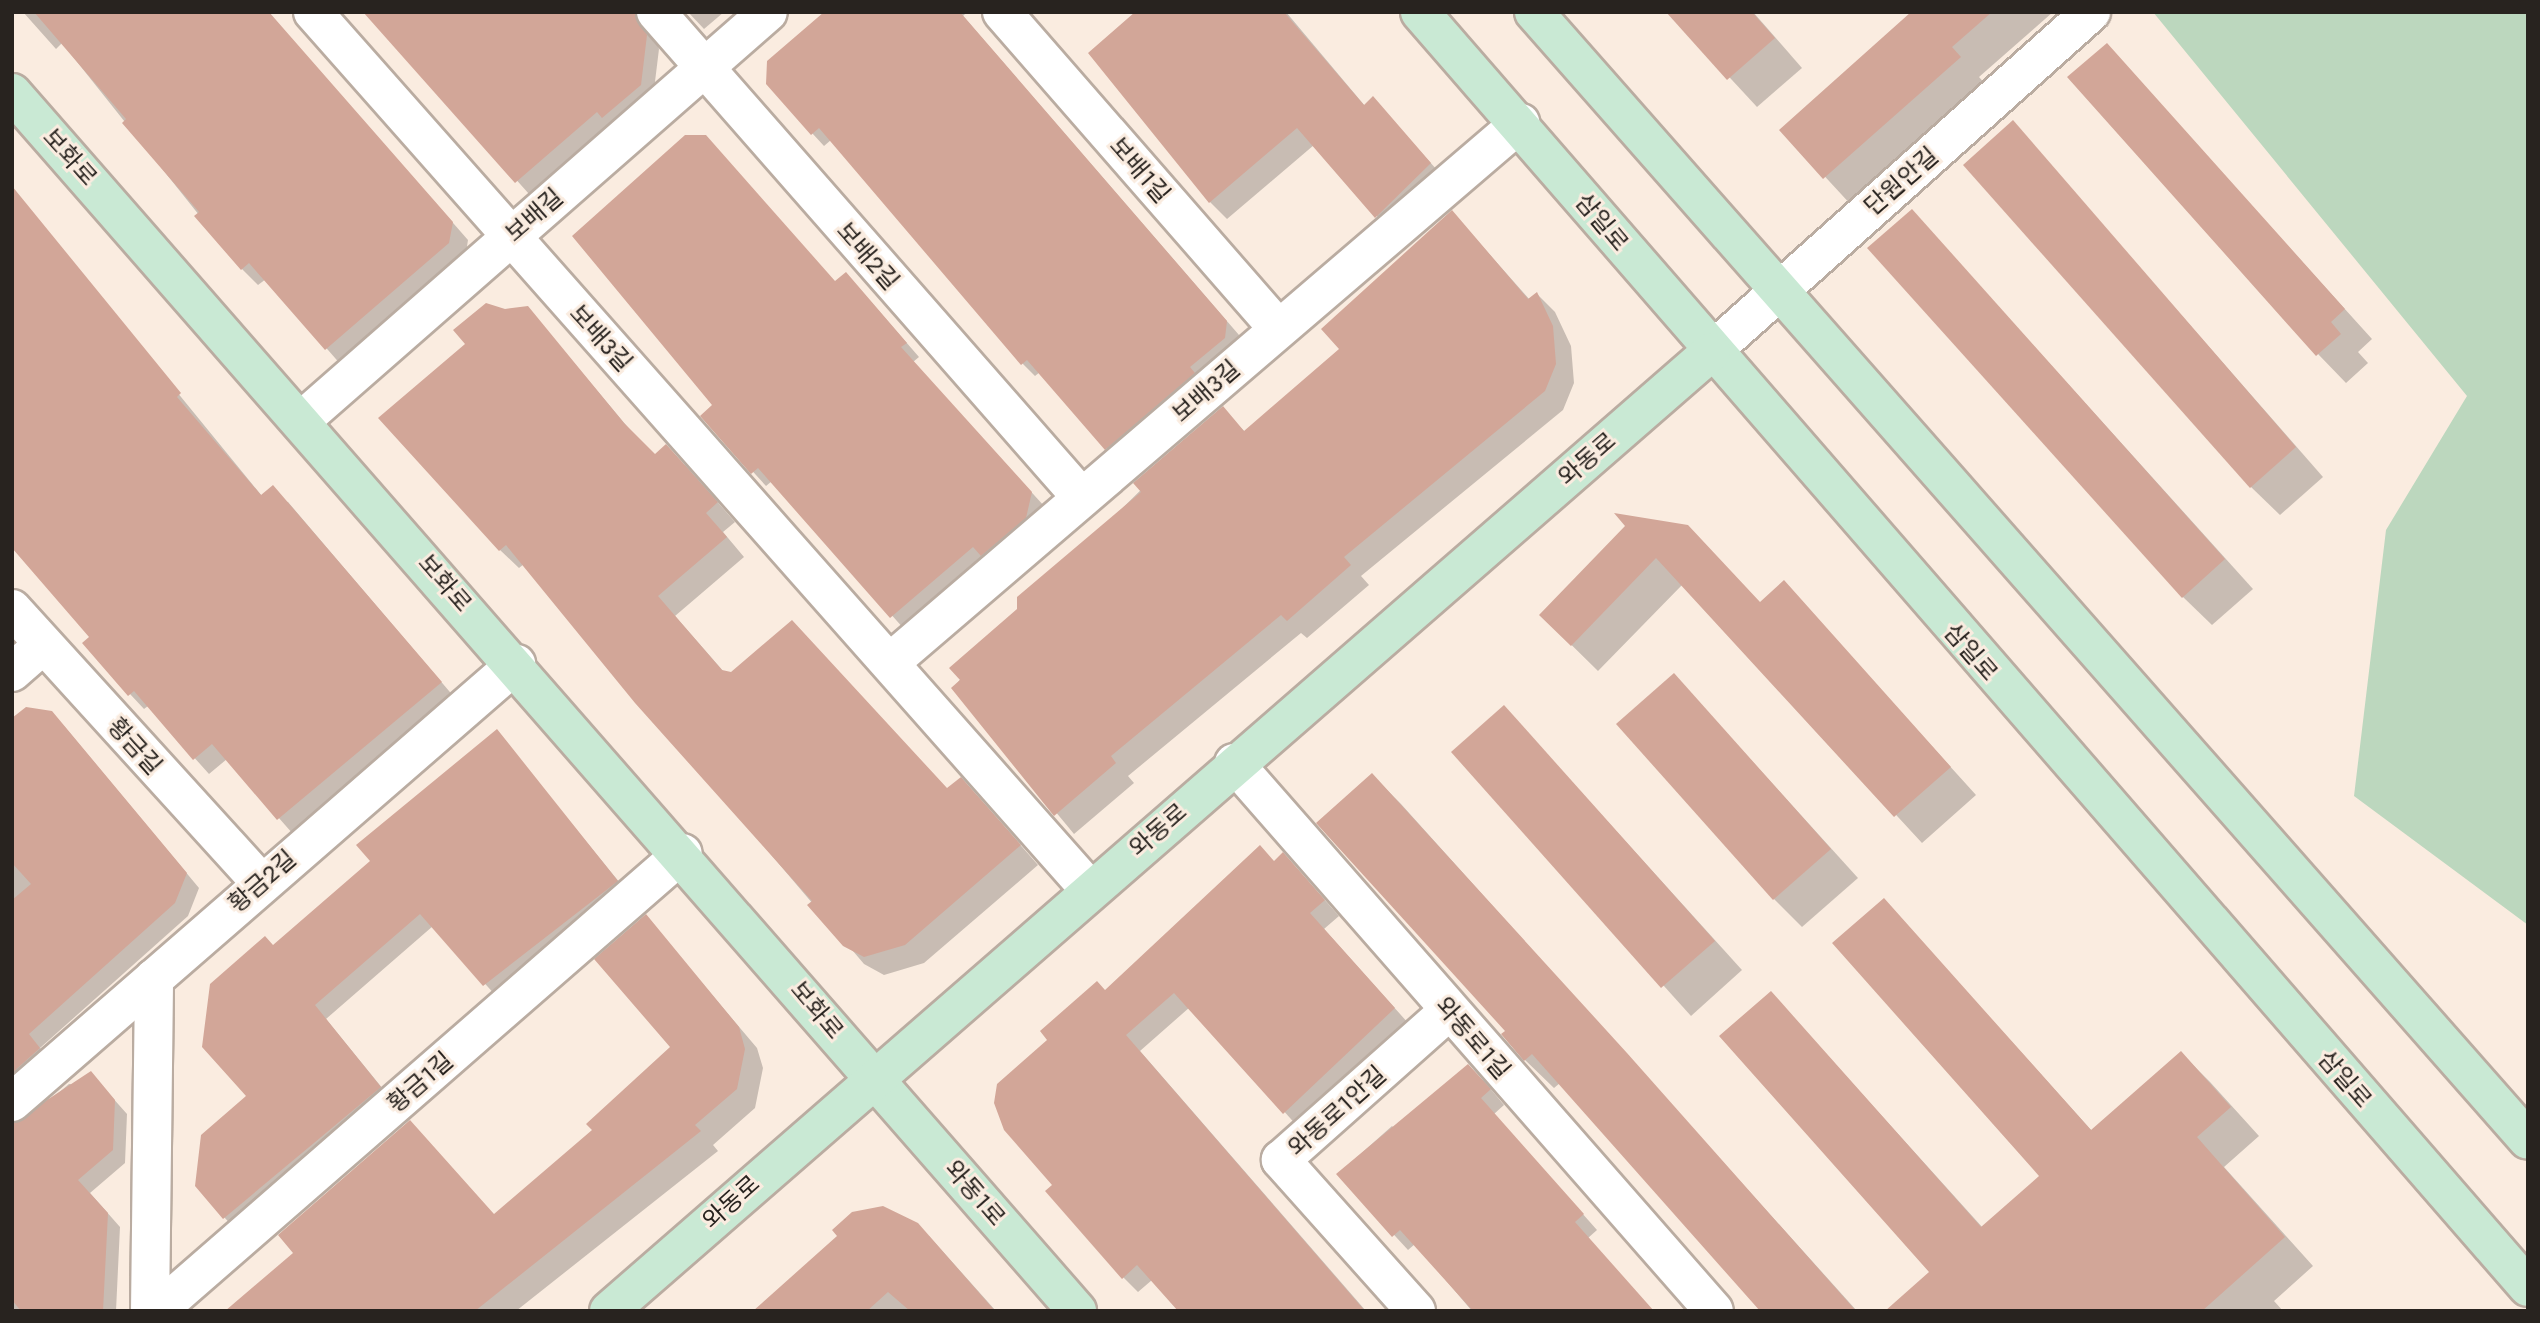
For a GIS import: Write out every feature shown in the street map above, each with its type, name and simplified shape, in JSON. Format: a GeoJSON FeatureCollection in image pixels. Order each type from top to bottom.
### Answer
{"type":"FeatureCollection","features":[{"type":"Feature","properties":{"kind":"main road","name":"삼일로"},"geometry":{"type":"LineString","coordinates":[[1420,12],[1520,123],[1711,352],[2528,1287]]}},
{"type":"Feature","properties":{"kind":"main road"},"geometry":{"type":"LineString","coordinates":[[1534,12],[1776,291],[2528,1140]]}},
{"type":"Feature","properties":{"kind":"main road","name":"보화로"},"geometry":{"type":"LineString","coordinates":[[12,93],[683,853],[873,1076]]}},
{"type":"Feature","properties":{"kind":"main road","name":"와동로"},"geometry":{"type":"LineString","coordinates":[[609,1311],[873,1076],[1711,352]]}},
{"type":"Feature","properties":{"kind":"main road","name":"와동1로"},"geometry":{"type":"LineString","coordinates":[[873,1076],[1077,1311]]}},
{"type":"Feature","properties":{"kind":"street","name":"보배3길"},"geometry":{"type":"LineString","coordinates":[[313,12],[509,236],[893,660],[1090,890]]}},
{"type":"Feature","properties":{"kind":"street","name":"보배2길"},"geometry":{"type":"LineString","coordinates":[[656,12],[1082,498]]}},
{"type":"Feature","properties":{"kind":"street","name":"보배길"},"geometry":{"type":"LineString","coordinates":[[302,420],[768,12]]}},
{"type":"Feature","properties":{"kind":"street","name":"보배1길"},"geometry":{"type":"LineString","coordinates":[[1002,12],[1278,328]]}},
{"type":"Feature","properties":{"kind":"street","name":"단원안길"},"geometry":{"type":"LineString","coordinates":[[1711,352],[1776,291],[2091,12]]}},
{"type":"Feature","properties":{"kind":"street","name":"보배3길"},"geometry":{"type":"LineString","coordinates":[[893,660],[1520,123]]}},
{"type":"Feature","properties":{"kind":"street","name":"황금길"},"geometry":{"type":"LineString","coordinates":[[12,609],[260,882]]}},
{"type":"Feature","properties":{"kind":"street"},"geometry":{"type":"LineString","coordinates":[[12,672],[43,645]]}},
{"type":"Feature","properties":{"kind":"street","name":"황금2길"},"geometry":{"type":"LineString","coordinates":[[12,1102],[260,882],[516,664]]}},
{"type":"Feature","properties":{"kind":"street","name":"와동로1길"},"geometry":{"type":"LineString","coordinates":[[1234,763],[1714,1311]]}},
{"type":"Feature","properties":{"kind":"street","name":"황금1길"},"geometry":{"type":"LineString","coordinates":[[157,1311],[683,853]]}},
{"type":"Feature","properties":{"kind":"street"},"geometry":{"type":"LineString","coordinates":[[150,1311],[153,978]]}},
{"type":"Feature","properties":{"kind":"street","name":"와동로1안길"},"geometry":{"type":"LineString","coordinates":[[1416,1311],[1282,1160],[1449,1011]]}},
{"type":"Feature","properties":{"kind":"green space"},"geometry":{"type":"Polygon","coordinates":[[[2153,12],[2528,12],[2528,925],[2354,796],[2386,530],[2467,396],[2153,12]]]}},
{"type":"Feature","properties":{"kind":"building"},"geometry":{"type":"Polygon","coordinates":[[[34,12],[269,12],[453,222],[449,243],[325,350],[249,263],[241,270],[194,216],[199,212],[122,123],[126,119],[34,12]]]}},
{"type":"Feature","properties":{"kind":"building"},"geometry":{"type":"Polygon","coordinates":[[[363,12],[635,12],[647,35],[641,85],[602,118],[597,112],[515,183],[363,12]]]}},
{"type":"Feature","properties":{"kind":"building"},"geometry":{"type":"Polygon","coordinates":[[[824,12],[960,12],[1227,321],[1225,338],[1190,367],[1195,373],[1105,450],[1027,360],[1021,365],[819,128],[811,135],[766,84],[767,61],[824,12]]]}},
{"type":"Feature","properties":{"kind":"building"},"geometry":{"type":"Polygon","coordinates":[[[1135,12],[1284,12],[1364,105],[1373,96],[1431,163],[1375,218],[1297,128],[1209,203],[1088,53],[1135,12]]]}},
{"type":"Feature","properties":{"kind":"building"},"geometry":{"type":"Polygon","coordinates":[[[1666,12],[1752,12],[1775,38],[1727,80],[1666,12]]]}},
{"type":"Feature","properties":{"kind":"building"},"geometry":{"type":"Polygon","coordinates":[[[1911,12],[1992,12],[1952,47],[1961,57],[1823,179],[1779,130],[1911,12]]]}},
{"type":"Feature","properties":{"kind":"building"},"geometry":{"type":"Polygon","coordinates":[[[2107,43],[2345,309],[2331,322],[2341,334],[2316,356],[2067,77],[2107,43]]]}},
{"type":"Feature","properties":{"kind":"building"},"geometry":{"type":"Polygon","coordinates":[[[2013,120],[2296,447],[2250,488],[1963,165],[2013,120]]]}},
{"type":"Feature","properties":{"kind":"building"},"geometry":{"type":"Polygon","coordinates":[[[685,135],[706,135],[835,281],[846,272],[907,343],[901,347],[1032,492],[1026,518],[981,556],[973,547],[890,618],[758,468],[751,474],[700,416],[712,405],[572,236],[685,135]]]}},
{"type":"Feature","properties":{"kind":"building"},"geometry":{"type":"Polygon","coordinates":[[[12,186],[181,393],[177,397],[261,495],[273,485],[442,682],[277,820],[212,744],[193,760],[134,691],[128,696],[82,643],[89,637],[12,548],[12,186]]]}},
{"type":"Feature","properties":{"kind":"building"},"geometry":{"type":"Polygon","coordinates":[[[1912,209],[2225,559],[2182,598],[1867,248],[1912,209]]]}},
{"type":"Feature","properties":{"kind":"building"},"geometry":{"type":"Polygon","coordinates":[[[1452,210],[1528,299],[1537,292],[1553,326],[1556,364],[1545,391],[1344,557],[1351,565],[1287,621],[1281,615],[1111,756],[1116,763],[1054,816],[951,688],[960,680],[949,668],[1017,609],[1017,597],[1141,492],[1133,483],[1223,406],[1244,431],[1339,349],[1321,329],[1452,210]]]}},
{"type":"Feature","properties":{"kind":"building"},"geometry":{"type":"Polygon","coordinates":[[[486,303],[505,309],[528,306],[624,423],[655,454],[666,444],[718,502],[706,513],[727,537],[658,596],[722,670],[731,672],[792,620],[947,788],[961,777],[1021,845],[905,945],[864,957],[843,946],[807,905],[812,901],[635,703],[506,545],[499,551],[378,418],[465,344],[453,330],[486,303]]]}},
{"type":"Feature","properties":{"kind":"building"},"geometry":{"type":"Polygon","coordinates":[[[1614,513],[1688,525],[1760,602],[1784,580],[1951,767],[1894,817],[1656,558],[1571,646],[1539,615],[1625,526],[1614,513]]]}},
{"type":"Feature","properties":{"kind":"building"},"geometry":{"type":"Polygon","coordinates":[[[1674,673],[1831,849],[1773,900],[1616,724],[1674,673]]]}},
{"type":"Feature","properties":{"kind":"building"},"geometry":{"type":"Polygon","coordinates":[[[1504,705],[1715,941],[1661,988],[1451,752],[1504,705]]]}},
{"type":"Feature","properties":{"kind":"building"},"geometry":{"type":"Polygon","coordinates":[[[26,707],[52,711],[187,873],[175,903],[29,1034],[40,1048],[12,1073],[12,900],[31,884],[12,863],[12,718],[26,707]]]}},
{"type":"Feature","properties":{"kind":"building"},"geometry":{"type":"Polygon","coordinates":[[[497,729],[618,881],[483,986],[420,914],[315,1005],[381,1087],[223,1219],[195,1186],[201,1135],[246,1096],[202,1047],[210,984],[265,936],[273,945],[370,861],[356,845],[497,729]]]}},
{"type":"Feature","properties":{"kind":"building"},"geometry":{"type":"Polygon","coordinates":[[[1372,773],[1627,1053],[1856,1311],[1760,1311],[1532,1054],[1524,1061],[1501,1034],[1505,1031],[1316,823],[1372,773]]]}},
{"type":"Feature","properties":{"kind":"building"},"geometry":{"type":"Polygon","coordinates":[[[1260,845],[1274,861],[1283,852],[1325,900],[1310,913],[1395,1008],[1283,1114],[1174,993],[1126,1035],[1365,1311],[1178,1311],[1137,1265],[1122,1279],[1045,1191],[1052,1185],[1004,1130],[994,1103],[997,1084],[1047,1040],[1040,1031],[1097,981],[1105,990],[1260,845]]]}},
{"type":"Feature","properties":{"kind":"building"},"geometry":{"type":"Polygon","coordinates":[[[1884,898],[2091,1130],[2181,1051],[2231,1107],[2197,1137],[2285,1237],[2202,1311],[1885,1311],[1929,1272],[1719,1036],[1771,991],[1981,1227],[2039,1176],[1832,943],[1884,898]]]}},
{"type":"Feature","properties":{"kind":"building"},"geometry":{"type":"Polygon","coordinates":[[[646,914],[739,1027],[745,1049],[737,1089],[695,1125],[701,1131],[475,1311],[225,1311],[293,1253],[278,1235],[410,1120],[494,1214],[592,1130],[586,1124],[670,1047],[594,959],[646,914]]]}},
{"type":"Feature","properties":{"kind":"building"},"geometry":{"type":"Polygon","coordinates":[[[1468,1064],[1491,1089],[1481,1098],[1584,1214],[1575,1222],[1654,1311],[1473,1311],[1400,1230],[1392,1237],[1336,1174],[1468,1064]]]}},
{"type":"Feature","properties":{"kind":"building"},"geometry":{"type":"Polygon","coordinates":[[[91,1071],[115,1100],[113,1150],[78,1180],[108,1213],[103,1311],[21,1311],[12,1300],[12,1123],[91,1071]]]}},
{"type":"Feature","properties":{"kind":"building"},"geometry":{"type":"Polygon","coordinates":[[[883,1206],[918,1223],[995,1311],[910,1311],[888,1292],[867,1311],[753,1311],[837,1236],[832,1230],[852,1212],[883,1206]]]}}]}
